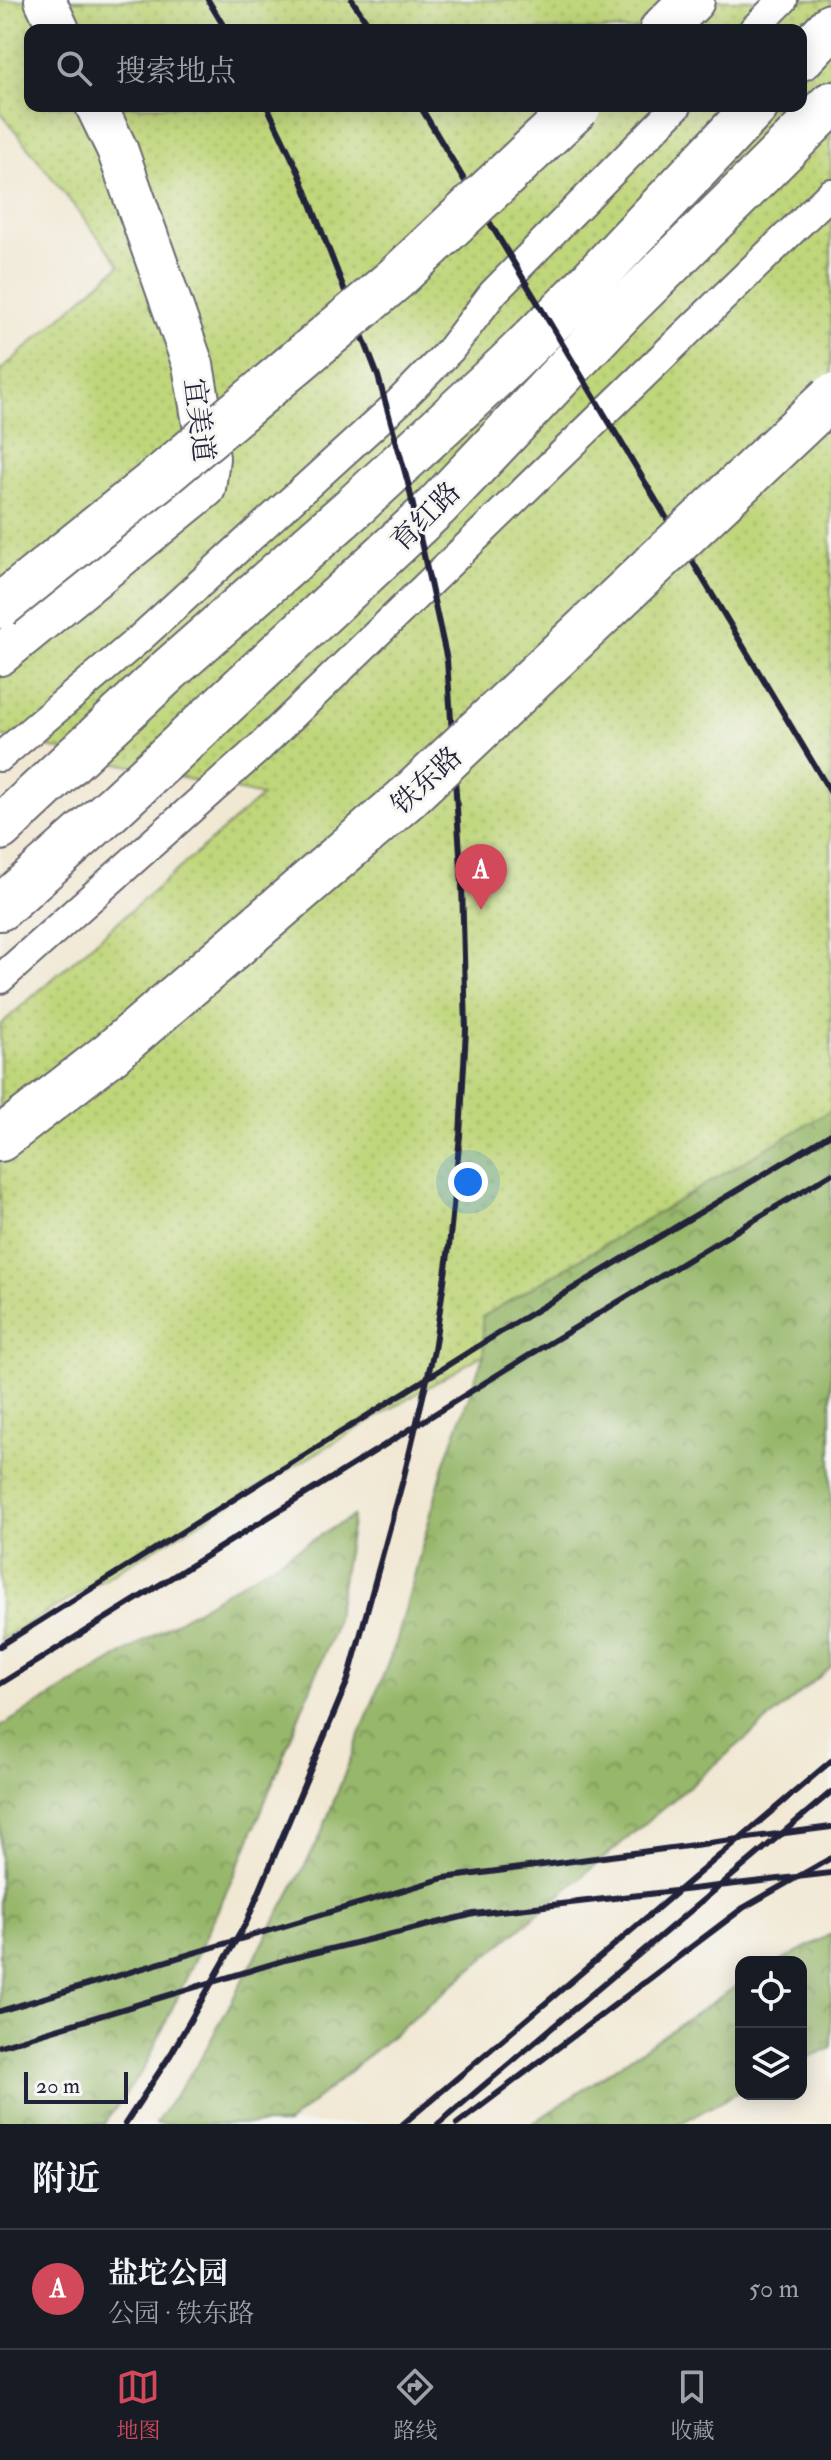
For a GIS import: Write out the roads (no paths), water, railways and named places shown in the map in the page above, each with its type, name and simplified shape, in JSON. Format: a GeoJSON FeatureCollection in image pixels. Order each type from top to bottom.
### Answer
{"type":"FeatureCollection","features":[{"type":"Feature","properties":{"kind":"highway"},"geometry":{"type":"LineString","coordinates":[[668,24],[692,0]]}},
{"type":"Feature","properties":{"kind":"highway"},"geometry":{"type":"LineString","coordinates":[[807,52],[831,26]]}},
{"type":"Feature","properties":{"kind":"highway","name":"育红路"},"geometry":{"type":"LineString","coordinates":[[0,908],[115,806],[436,507],[624,309],[831,104]]}},
{"type":"Feature","properties":{"kind":"highway"},"geometry":{"type":"LineString","coordinates":[[0,606],[163,475],[395,279],[573,112]]}},
{"type":"Feature","properties":{"kind":"highway","name":"育红路"},"geometry":{"type":"LineString","coordinates":[[0,828],[169,670],[356,505],[507,365],[575,298],[750,112]]}},
{"type":"Feature","properties":{"kind":"highway","name":"铁东路"},"geometry":{"type":"LineString","coordinates":[[0,1139],[111,1053],[408,797],[831,397]]}},
{"type":"Feature","properties":{"kind":"street"},"geometry":{"type":"LineString","coordinates":[[45,0],[56,24]]}},
{"type":"Feature","properties":{"kind":"street"},"geometry":{"type":"LineString","coordinates":[[759,24],[783,0]]}},
{"type":"Feature","properties":{"kind":"street","name":"宜美道"},"geometry":{"type":"LineString","coordinates":[[0,655],[205,488],[209,458],[193,365],[117,149],[99,112]]}},
{"type":"Feature","properties":{"kind":"street"},"geometry":{"type":"LineString","coordinates":[[0,757],[138,640],[398,403],[450,350],[493,293],[671,112]]}},
{"type":"Feature","properties":{"kind":"street","name":"育红路"},"geometry":{"type":"LineString","coordinates":[[0,979],[258,749],[831,193]]}},
{"type":"Feature","properties":{"kind":"railway"},"geometry":{"type":"LineString","coordinates":[[208,0],[222,24]]}},
{"type":"Feature","properties":{"kind":"railway"},"geometry":{"type":"LineString","coordinates":[[352,0],[368,24]]}},
{"type":"Feature","properties":{"kind":"railway"},"geometry":{"type":"LineString","coordinates":[[125,2124],[171,2054],[247,1921],[348,1680],[403,1480],[434,1350],[449,1247],[460,1135],[466,1030],[462,883],[447,660],[408,483],[378,376],[299,173],[270,112]]}},
{"type":"Feature","properties":{"kind":"railway"},"geometry":{"type":"LineString","coordinates":[[424,112],[831,793]]}},
{"type":"Feature","properties":{"kind":"railway"},"geometry":{"type":"LineString","coordinates":[[0,1646],[507,1328],[831,1134]]}},
{"type":"Feature","properties":{"kind":"railway"},"geometry":{"type":"LineString","coordinates":[[0,1684],[528,1356],[831,1174]]}},
{"type":"Feature","properties":{"kind":"railway"},"geometry":{"type":"LineString","coordinates":[[403,2124],[831,1761]]}},
{"type":"Feature","properties":{"kind":"railway"},"geometry":{"type":"LineString","coordinates":[[438,2124],[831,1792]]}},
{"type":"Feature","properties":{"kind":"railway"},"geometry":{"type":"LineString","coordinates":[[0,2011],[444,1878],[831,1827]]}},
{"type":"Feature","properties":{"kind":"railway"},"geometry":{"type":"LineString","coordinates":[[457,2124],[743,1908],[831,1858]]}},
{"type":"Feature","properties":{"kind":"railway"},"geometry":{"type":"LineString","coordinates":[[0,2046],[285,1960],[474,1914],[831,1873]]}},
{"type":"Feature","properties":{"kind":"place","name":"盐坨公园"},"geometry":{"type":"Point","coordinates":[481,910]}}]}
